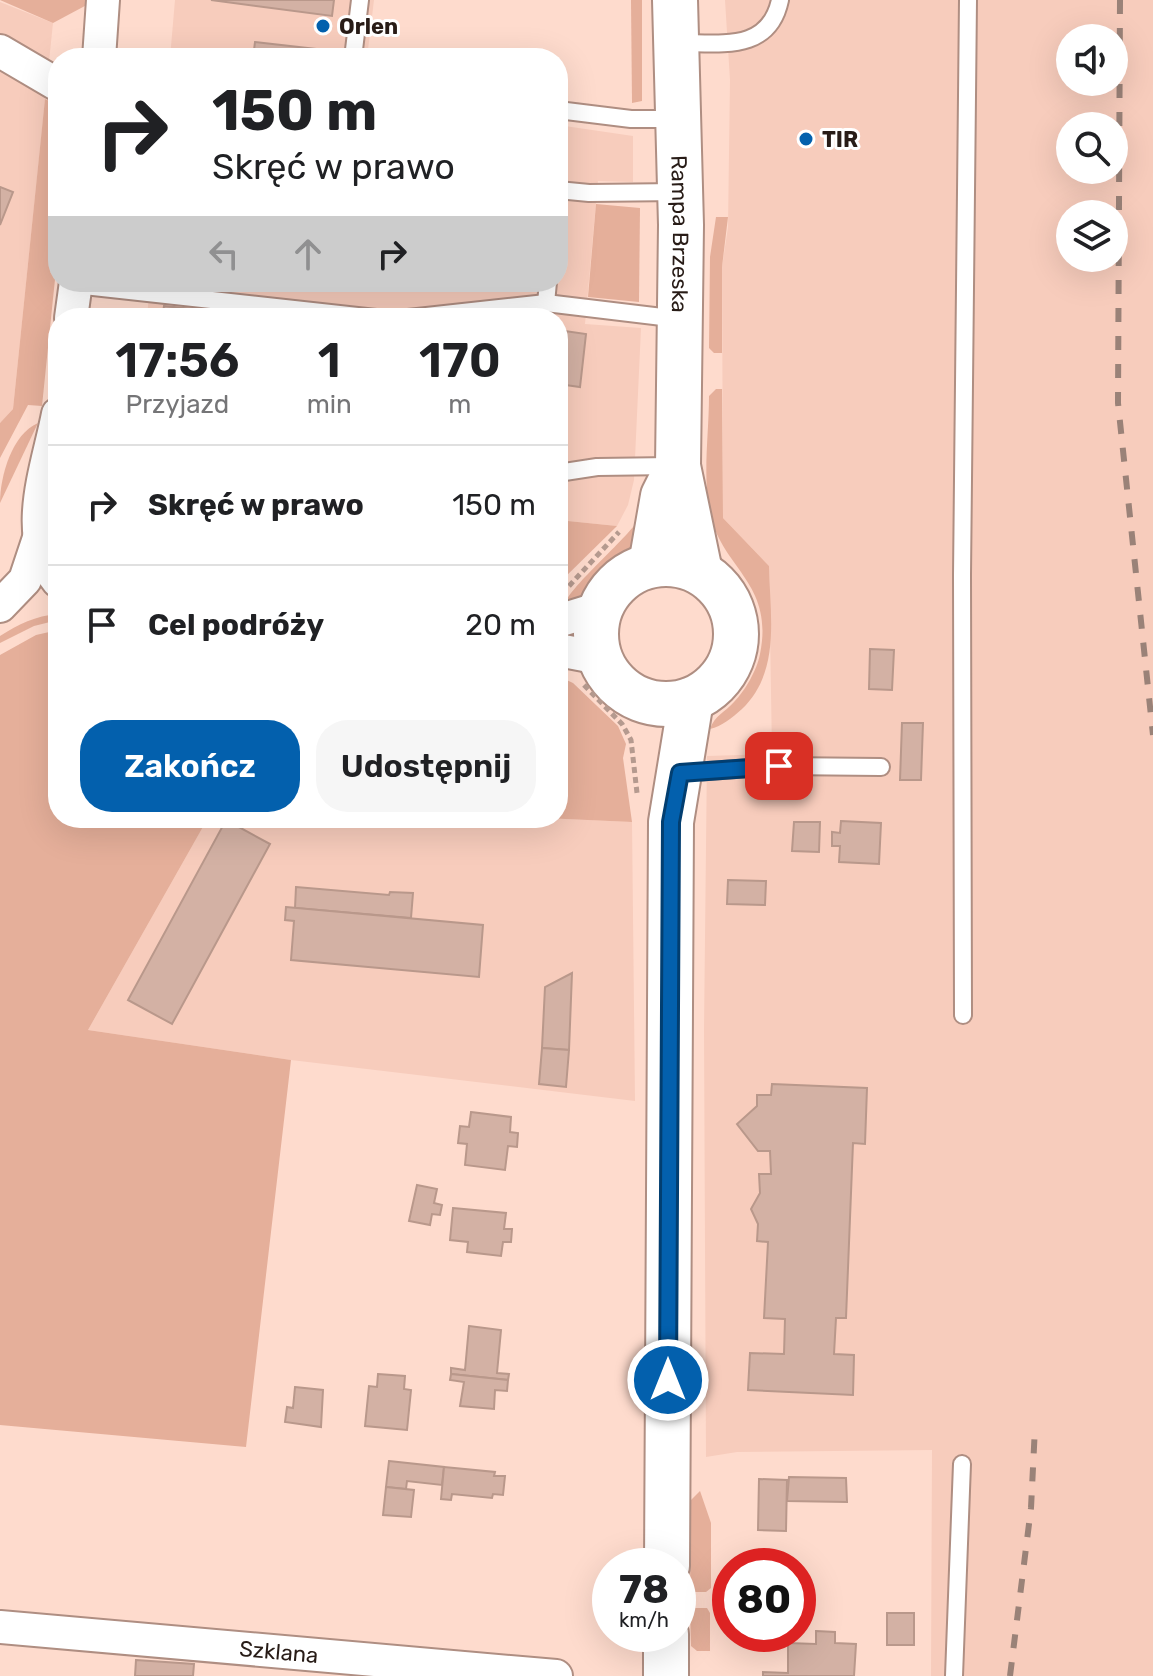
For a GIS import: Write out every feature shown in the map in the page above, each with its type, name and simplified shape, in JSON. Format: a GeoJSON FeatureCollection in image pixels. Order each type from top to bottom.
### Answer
{"type":"FeatureCollection","features":[{"type":"Feature","properties":{"kind":"highway","name":"Rampa Brzeska"},"geometry":{"type":"LineString","coordinates":[[675,0],[680,192],[678,466],[700,572]]}},
{"type":"Feature","properties":{"kind":"highway","name":"Rampa Brzeska"},"geometry":{"type":"LineString","coordinates":[[651,565],[663,496],[678,466]]}},
{"type":"Feature","properties":{"kind":"highway"},"geometry":{"type":"LineString","coordinates":[[668,563],[700,572],[719,586],[731,605],[737,627],[735,650],[719,680],[671,702],[620,688],[572,634],[612,588],[630,573],[668,563]]}},
{"type":"Feature","properties":{"kind":"highway"},"geometry":{"type":"LineString","coordinates":[[667,1548],[662,793],[671,702]]}},
{"type":"Feature","properties":{"kind":"highway"},"geometry":{"type":"LineString","coordinates":[[666,1652],[666,1676]]}},
{"type":"Feature","properties":{"kind":"street"},"geometry":{"type":"LineString","coordinates":[[100,48],[103,0]]}},
{"type":"Feature","properties":{"kind":"street"},"geometry":{"type":"LineString","coordinates":[[0,51],[48,79]]}},
{"type":"Feature","properties":{"kind":"street"},"geometry":{"type":"LineString","coordinates":[[48,464],[40,504],[39,537],[48,569]]}},
{"type":"Feature","properties":{"kind":"street"},"geometry":{"type":"LineString","coordinates":[[0,606],[25,580],[39,537]]}},
{"type":"Feature","properties":{"kind":"street"},"geometry":{"type":"LineString","coordinates":[[0,613],[48,597]]}},
{"type":"Feature","properties":{"kind":"street","name":"Szklana"},"geometry":{"type":"LineString","coordinates":[[0,1627],[556,1676]]}},
{"type":"Feature","properties":{"kind":"lane"},"geometry":{"type":"LineString","coordinates":[[354,48],[360,0]]}},
{"type":"Feature","properties":{"kind":"lane"},"geometry":{"type":"LineString","coordinates":[[677,43],[739,42],[765,33],[776,17],[780,0]]}},
{"type":"Feature","properties":{"kind":"lane"},"geometry":{"type":"LineString","coordinates":[[963,1015],[962,575],[968,0]]}},
{"type":"Feature","properties":{"kind":"lane"},"geometry":{"type":"LineString","coordinates":[[568,111],[631,119],[679,119]]}},
{"type":"Feature","properties":{"kind":"lane"},"geometry":{"type":"LineString","coordinates":[[568,191],[680,192]]}},
{"type":"Feature","properties":{"kind":"lane"},"geometry":{"type":"LineString","coordinates":[[209,292],[312,308]]}},
{"type":"Feature","properties":{"kind":"lane"},"geometry":{"type":"LineString","coordinates":[[546,303],[547,292]]}},
{"type":"Feature","properties":{"kind":"lane"},"geometry":{"type":"LineString","coordinates":[[500,308],[546,303],[680,320]]}},
{"type":"Feature","properties":{"kind":"lane"},"geometry":{"type":"LineString","coordinates":[[568,471],[597,467],[678,466]]}},
{"type":"Feature","properties":{"kind":"lane"},"geometry":{"type":"LineString","coordinates":[[662,793],[779,766],[881,767]]}},
{"type":"Feature","properties":{"kind":"lane"},"geometry":{"type":"LineString","coordinates":[[954,1676],[962,1464]]}},
{"type":"Feature","properties":{"kind":"path"},"geometry":{"type":"LineString","coordinates":[[568,587],[609,547],[625,524]]}},
{"type":"Feature","properties":{"kind":"path"},"geometry":{"type":"LineString","coordinates":[[568,673],[610,711],[662,793]]}},
{"type":"Feature","properties":{"kind":"shaded area"},"geometry":{"type":"Polygon","coordinates":[[[0,0],[96,0],[53,23],[0,0]]]}},
{"type":"Feature","properties":{"kind":"shaded area"},"geometry":{"type":"Polygon","coordinates":[[[175,0],[374,0],[368,48],[171,48],[175,0]]]}},
{"type":"Feature","properties":{"kind":"shaded area"},"geometry":{"type":"Polygon","coordinates":[[[631,0],[642,0],[642,101],[632,103],[631,0]]]}},
{"type":"Feature","properties":{"kind":"shaded area"},"geometry":{"type":"Polygon","coordinates":[[[725,0],[1153,0],[1153,1676],[931,1676],[932,1450],[737,1452],[706,1457],[704,1030],[707,756],[772,754],[769,566],[723,518],[722,267],[728,227],[730,80],[725,0]]]}},
{"type":"Feature","properties":{"kind":"shaded area"},"geometry":{"type":"Polygon","coordinates":[[[0,2],[53,23],[13,409],[0,423],[0,2]]]}},
{"type":"Feature","properties":{"kind":"shaded area"},"geometry":{"type":"Polygon","coordinates":[[[45,99],[48,100],[48,292],[54,292],[52,308],[48,308],[48,348],[42,406],[28,405],[0,458],[0,423],[13,409],[45,99]]]}},
{"type":"Feature","properties":{"kind":"shaded area"},"geometry":{"type":"Polygon","coordinates":[[[568,126],[633,136],[633,182],[598,181],[585,324],[641,328],[634,480],[628,505],[617,526],[568,521],[568,308],[148,308],[149,292],[568,292],[568,126]]]}},
{"type":"Feature","properties":{"kind":"shaded area"},"geometry":{"type":"Polygon","coordinates":[[[596,204],[640,208],[639,302],[588,297],[596,204]]]}},
{"type":"Feature","properties":{"kind":"shaded area"},"geometry":{"type":"Polygon","coordinates":[[[716,217],[728,217],[722,267],[722,353],[714,353],[709,348],[710,257],[716,217]]]}},
{"type":"Feature","properties":{"kind":"shaded area"},"geometry":{"type":"Polygon","coordinates":[[[716,389],[722,389],[723,518],[769,566],[771,624],[768,661],[754,694],[734,716],[710,729],[714,720],[738,697],[750,680],[760,654],[762,629],[760,608],[753,591],[714,528],[709,507],[706,466],[709,396],[716,389]]]}},
{"type":"Feature","properties":{"kind":"shaded area"},"geometry":{"type":"Polygon","coordinates":[[[38,423],[0,503],[9,457],[21,436],[38,423]]]}},
{"type":"Feature","properties":{"kind":"shaded area"},"geometry":{"type":"Polygon","coordinates":[[[568,521],[617,526],[568,574],[568,521]]]}},
{"type":"Feature","properties":{"kind":"shaded area"},"geometry":{"type":"Polygon","coordinates":[[[636,523],[634,549],[583,594],[568,603],[568,597],[636,523]]]}},
{"type":"Feature","properties":{"kind":"shaded area"},"geometry":{"type":"Polygon","coordinates":[[[716,551],[745,591],[755,628],[748,661],[740,676],[705,717],[739,666],[746,636],[742,606],[726,578],[714,566],[716,551]]]}},
{"type":"Feature","properties":{"kind":"shaded area"},"geometry":{"type":"Polygon","coordinates":[[[48,616],[48,622],[0,643],[0,636],[48,616]]]}},
{"type":"Feature","properties":{"kind":"shaded area"},"geometry":{"type":"Polygon","coordinates":[[[48,632],[48,828],[202,828],[88,1030],[291,1060],[246,1447],[0,1425],[0,655],[36,635],[48,632]]]}},
{"type":"Feature","properties":{"kind":"shaded area"},"geometry":{"type":"Polygon","coordinates":[[[568,681],[618,726],[626,744],[623,758],[632,822],[568,819],[568,681]]]}},
{"type":"Feature","properties":{"kind":"shaded area"},"geometry":{"type":"Polygon","coordinates":[[[568,819],[632,822],[635,1101],[291,1060],[88,1030],[202,828],[568,828],[568,819]]]}},
{"type":"Feature","properties":{"kind":"shaded area"},"geometry":{"type":"Polygon","coordinates":[[[700,1491],[711,1523],[711,1588],[706,1592],[696,1592],[696,1548],[690,1548],[691,1500],[700,1491]]]}},
{"type":"Feature","properties":{"kind":"shaded area"},"geometry":{"type":"Polygon","coordinates":[[[696,1608],[707,1608],[710,1613],[710,1651],[697,1651],[696,1608]]]}},
{"type":"Feature","properties":{"kind":"building"},"geometry":{"type":"Polygon","coordinates":[[[211,0],[334,0],[332,16],[211,0]]]}},
{"type":"Feature","properties":{"kind":"building"},"geometry":{"type":"Polygon","coordinates":[[[255,42],[307,48],[254,48],[255,42]]]}},
{"type":"Feature","properties":{"kind":"building"},"geometry":{"type":"Polygon","coordinates":[[[0,187],[13,192],[0,225],[0,187]]]}},
{"type":"Feature","properties":{"kind":"building"},"geometry":{"type":"Polygon","coordinates":[[[568,331],[586,334],[580,387],[568,385],[568,331]]]}},
{"type":"Feature","properties":{"kind":"building"},"geometry":{"type":"Polygon","coordinates":[[[870,649],[894,650],[892,690],[869,689],[870,649]]]}},
{"type":"Feature","properties":{"kind":"building"},"geometry":{"type":"Polygon","coordinates":[[[902,723],[923,723],[921,780],[900,780],[902,723]]]}},
{"type":"Feature","properties":{"kind":"building"},"geometry":{"type":"Polygon","coordinates":[[[841,821],[881,823],[879,864],[839,862],[840,846],[832,846],[832,832],[840,833],[841,821]]]}},
{"type":"Feature","properties":{"kind":"building"},"geometry":{"type":"Polygon","coordinates":[[[794,822],[820,822],[819,852],[792,851],[794,822]]]}},
{"type":"Feature","properties":{"kind":"building"},"geometry":{"type":"Polygon","coordinates":[[[222,828],[241,828],[270,844],[172,1024],[128,1000],[222,828]]]}},
{"type":"Feature","properties":{"kind":"building"},"geometry":{"type":"Polygon","coordinates":[[[728,880],[766,881],[765,905],[727,904],[728,880]]]}},
{"type":"Feature","properties":{"kind":"building"},"geometry":{"type":"Polygon","coordinates":[[[296,887],[389,895],[390,892],[413,893],[411,918],[295,908],[296,887]]]}},
{"type":"Feature","properties":{"kind":"building"},"geometry":{"type":"Polygon","coordinates":[[[286,907],[483,925],[479,977],[291,960],[294,921],[285,920],[286,907]]]}},
{"type":"Feature","properties":{"kind":"building"},"geometry":{"type":"Polygon","coordinates":[[[572,973],[569,1050],[542,1048],[545,987],[572,973]]]}},
{"type":"Feature","properties":{"kind":"building"},"geometry":{"type":"Polygon","coordinates":[[[542,1048],[569,1050],[566,1087],[539,1084],[542,1048]]]}},
{"type":"Feature","properties":{"kind":"building"},"geometry":{"type":"Polygon","coordinates":[[[772,1084],[867,1088],[865,1144],[853,1143],[846,1318],[836,1318],[834,1354],[854,1355],[853,1395],[748,1390],[750,1353],[784,1354],[785,1319],[764,1318],[768,1242],[757,1241],[758,1224],[751,1209],[760,1193],[759,1174],[771,1174],[770,1151],[758,1151],[737,1124],[757,1106],[757,1095],[771,1095],[772,1084]]]}},
{"type":"Feature","properties":{"kind":"building"},"geometry":{"type":"Polygon","coordinates":[[[471,1112],[511,1117],[510,1132],[518,1133],[517,1147],[508,1146],[505,1170],[465,1165],[467,1144],[458,1143],[460,1126],[469,1127],[471,1112]]]}},
{"type":"Feature","properties":{"kind":"building"},"geometry":{"type":"Polygon","coordinates":[[[417,1185],[437,1189],[434,1203],[442,1205],[440,1215],[432,1214],[430,1225],[409,1221],[417,1185]]]}},
{"type":"Feature","properties":{"kind":"building"},"geometry":{"type":"Polygon","coordinates":[[[453,1208],[506,1213],[504,1229],[512,1229],[511,1242],[503,1242],[501,1256],[467,1252],[468,1242],[450,1240],[453,1208]]]}},
{"type":"Feature","properties":{"kind":"building"},"geometry":{"type":"Polygon","coordinates":[[[469,1326],[501,1330],[497,1373],[509,1374],[508,1380],[451,1374],[451,1368],[465,1370],[469,1326]]]}},
{"type":"Feature","properties":{"kind":"building"},"geometry":{"type":"Polygon","coordinates":[[[378,1374],[405,1376],[404,1389],[411,1390],[407,1430],[365,1426],[369,1386],[377,1387],[378,1374]]]}},
{"type":"Feature","properties":{"kind":"building"},"geometry":{"type":"Polygon","coordinates":[[[451,1374],[508,1380],[507,1391],[495,1390],[494,1409],[460,1406],[464,1382],[450,1380],[451,1374]]]}},
{"type":"Feature","properties":{"kind":"building"},"geometry":{"type":"Polygon","coordinates":[[[295,1387],[323,1390],[321,1427],[285,1422],[287,1407],[293,1408],[295,1387]]]}},
{"type":"Feature","properties":{"kind":"building"},"geometry":{"type":"Polygon","coordinates":[[[389,1461],[444,1467],[442,1485],[407,1481],[406,1489],[386,1487],[389,1461]]]}},
{"type":"Feature","properties":{"kind":"building"},"geometry":{"type":"Polygon","coordinates":[[[444,1467],[495,1472],[494,1476],[505,1476],[503,1495],[493,1494],[492,1498],[452,1494],[451,1500],[441,1499],[444,1467]]]}},
{"type":"Feature","properties":{"kind":"building"},"geometry":{"type":"Polygon","coordinates":[[[789,1477],[846,1478],[847,1502],[787,1501],[789,1477]]]}},
{"type":"Feature","properties":{"kind":"building"},"geometry":{"type":"Polygon","coordinates":[[[759,1479],[787,1480],[786,1531],[758,1530],[759,1479]]]}},
{"type":"Feature","properties":{"kind":"building"},"geometry":{"type":"Polygon","coordinates":[[[386,1487],[414,1490],[411,1517],[383,1515],[386,1487]]]}},
{"type":"Feature","properties":{"kind":"building"},"geometry":{"type":"Polygon","coordinates":[[[887,1613],[914,1613],[914,1645],[887,1645],[887,1613]]]}},
{"type":"Feature","properties":{"kind":"building"},"geometry":{"type":"Polygon","coordinates":[[[816,1631],[835,1632],[835,1643],[856,1644],[854,1676],[763,1676],[763,1672],[788,1673],[788,1652],[816,1652],[816,1631]]]}},
{"type":"Feature","properties":{"kind":"building"},"geometry":{"type":"Polygon","coordinates":[[[136,1660],[194,1664],[193,1676],[135,1676],[136,1660]]]}},
{"type":"Feature","properties":{"kind":"railway"},"geometry":{"type":"LineString","coordinates":[[1120,0],[1118,403],[1153,735]]}},
{"type":"Feature","properties":{"kind":"railway"},"geometry":{"type":"LineString","coordinates":[[1010,1676],[1031,1508],[1035,1427]]}},
{"type":"Feature","properties":{"kind":"place","name":"Orlen"},"geometry":{"type":"Point","coordinates":[323,26]}},
{"type":"Feature","properties":{"kind":"place","name":"TIR"},"geometry":{"type":"Point","coordinates":[806,139]}},
{"type":"Feature","properties":{"kind":"route"},"geometry":{"type":"LineString","coordinates":[[668,1380],[671,822],[680,773],[779,766]]}}]}
